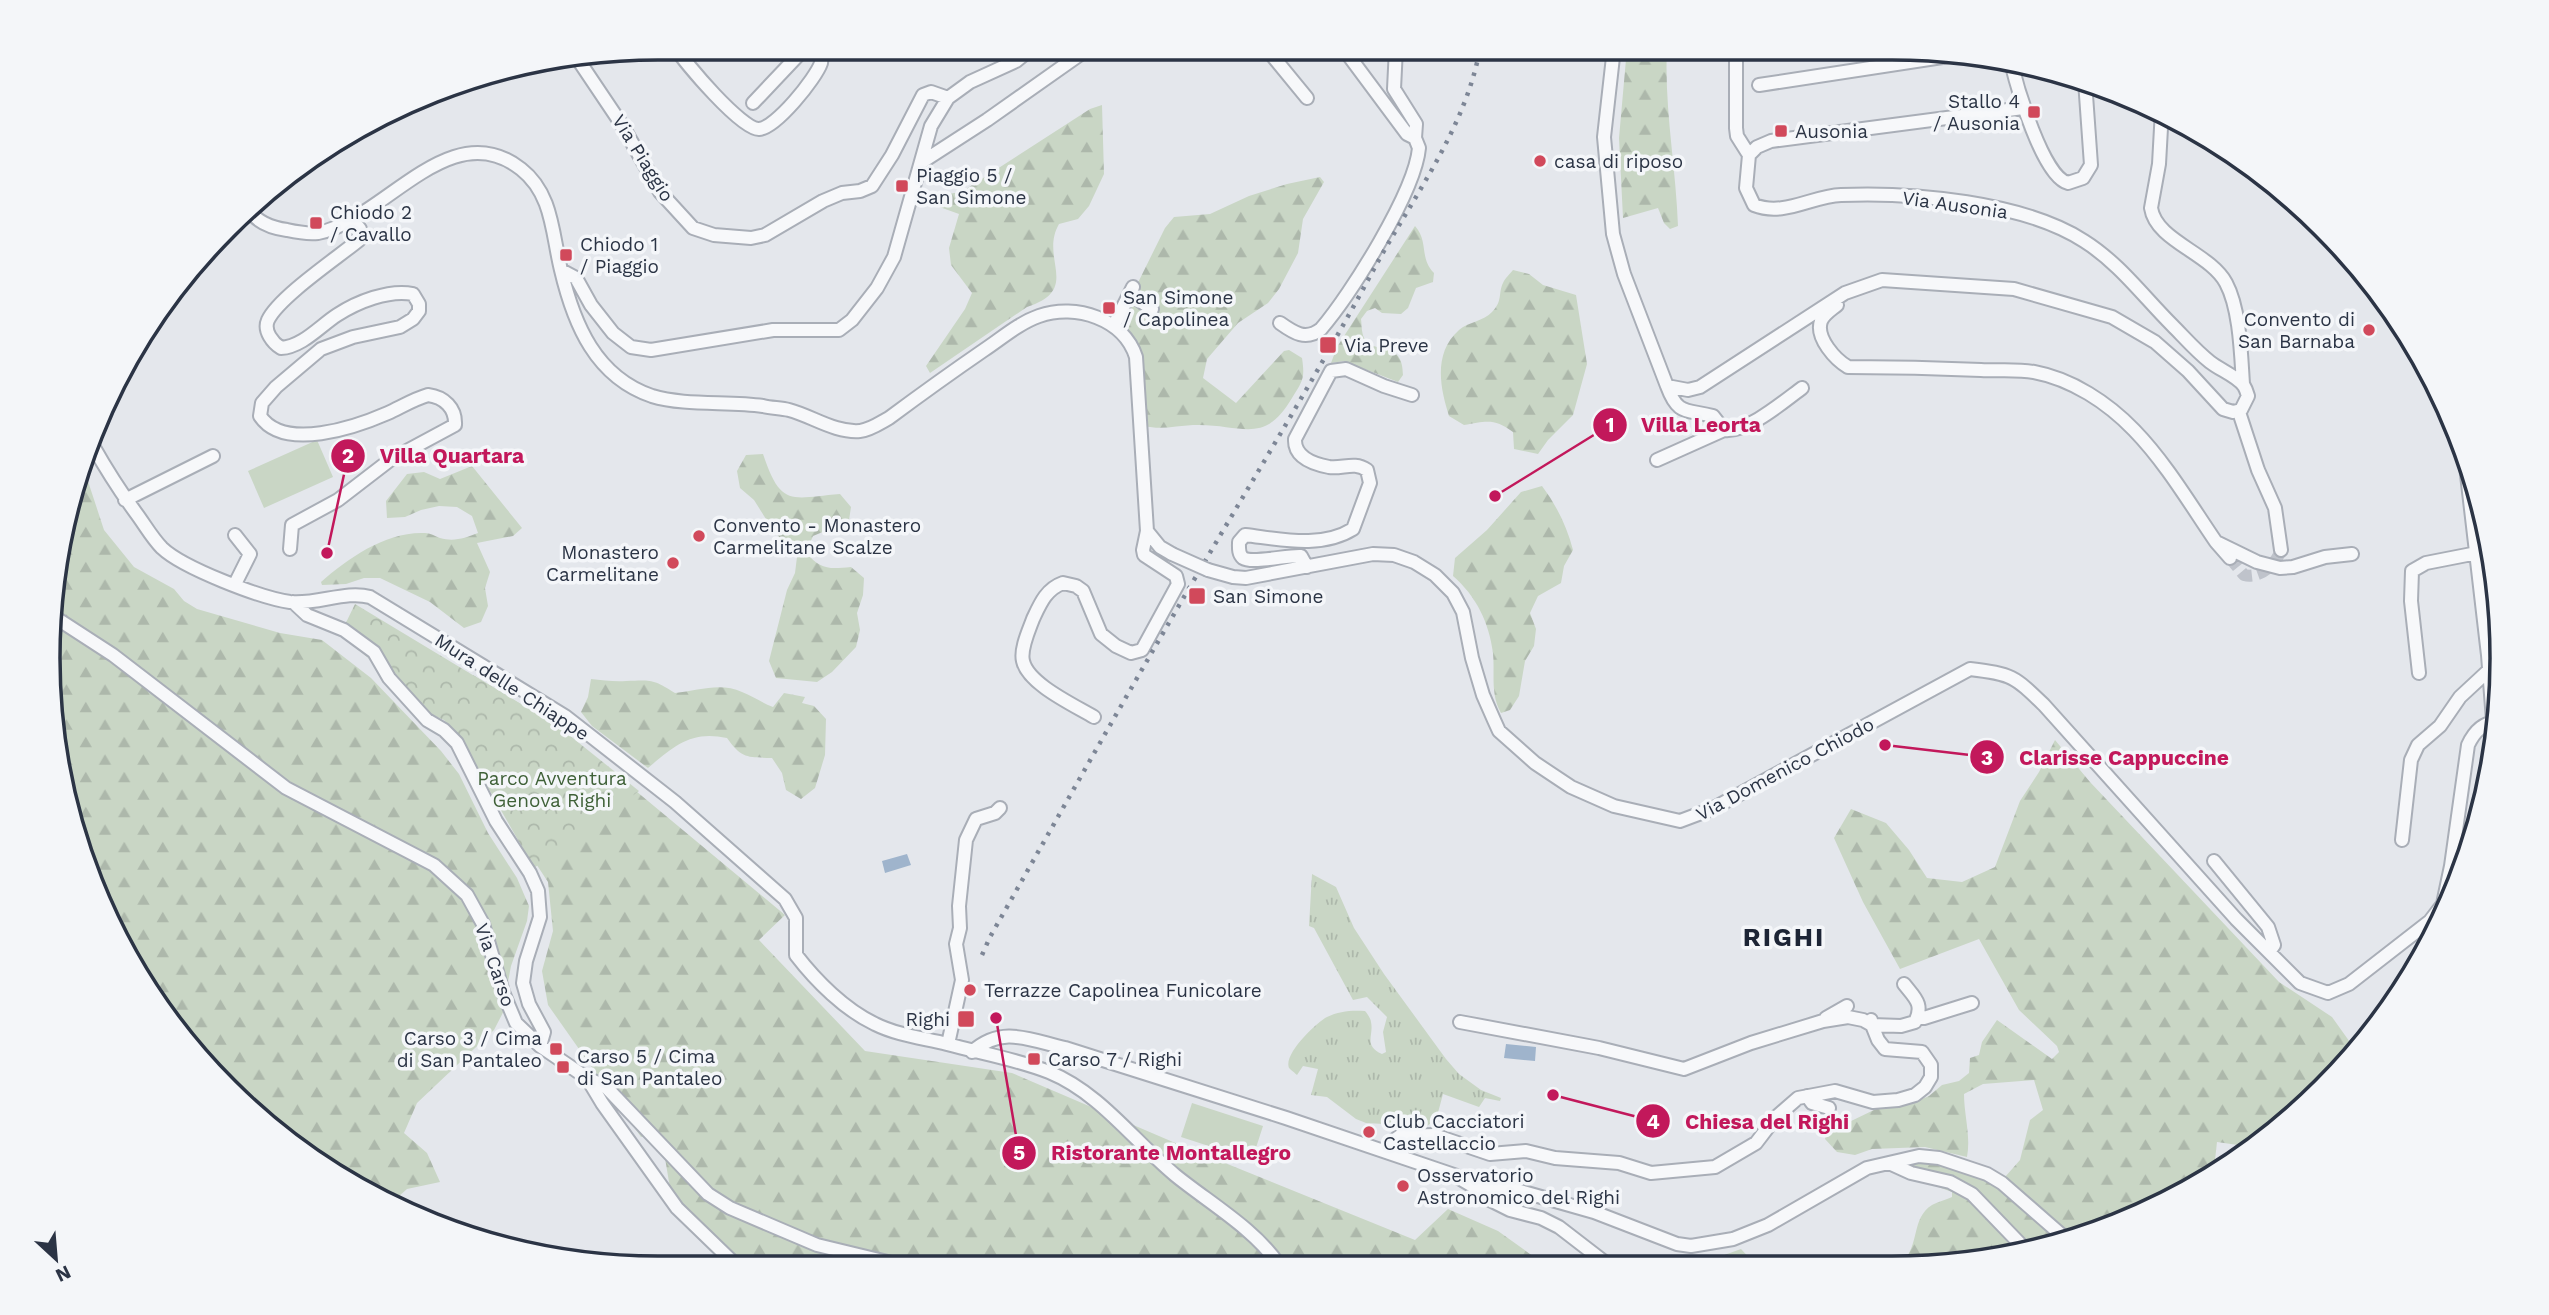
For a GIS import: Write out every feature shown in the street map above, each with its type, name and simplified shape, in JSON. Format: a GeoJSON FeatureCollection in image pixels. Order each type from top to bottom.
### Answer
{"type":"FeatureCollection","features":[{"type":"Feature","properties":{"kind":"street"},"geometry":{"type":"LineString","coordinates":[[684,60],[693,73],[755,129],[762,129],[776,121],[817,71],[821,60]]}},
{"type":"Feature","properties":{"kind":"street"},"geometry":{"type":"LineString","coordinates":[[753,103],[794,60]]}},
{"type":"Feature","properties":{"kind":"street","name":"Via Piaggio"},"geometry":{"type":"LineString","coordinates":[[561,270],[576,278],[604,323],[631,347],[651,350],[773,330],[839,330],[852,320],[877,288],[894,257],[931,126],[948,98],[970,82],[1017,60]]}},
{"type":"Feature","properties":{"kind":"street"},"geometry":{"type":"LineString","coordinates":[[922,162],[1072,60]]}},
{"type":"Feature","properties":{"kind":"street"},"geometry":{"type":"LineString","coordinates":[[1276,60],[1307,98]]}},
{"type":"Feature","properties":{"kind":"street"},"geometry":{"type":"LineString","coordinates":[[1352,60],[1406,134],[1415,138]]}},
{"type":"Feature","properties":{"kind":"street"},"geometry":{"type":"LineString","coordinates":[[1280,323],[1294,333],[1308,336],[1318,331],[1362,270],[1404,194],[1419,155],[1419,148],[1415,138],[1416,124],[1394,89],[1395,60]]}},
{"type":"Feature","properties":{"kind":"street"},"geometry":{"type":"LineString","coordinates":[[1613,60],[1604,137],[1613,234],[1624,274],[1677,407],[1713,416],[1724,430]]}},
{"type":"Feature","properties":{"kind":"street","name":"Via Ausonia"},"geometry":{"type":"LineString","coordinates":[[1736,60],[1736,128],[1737,136],[1749,155],[1746,188],[1754,205],[1763,209],[1798,205],[1838,195],[1878,195],[1994,206],[2060,229],[2105,256],[2208,361],[2243,384]]}},
{"type":"Feature","properties":{"kind":"street"},"geometry":{"type":"LineString","coordinates":[[1759,85],[1918,61]]}},
{"type":"Feature","properties":{"kind":"street","name":"Via Piaggio"},"geometry":{"type":"LineString","coordinates":[[582,65],[622,124],[660,192],[693,228],[715,235],[751,238],[765,235],[822,201],[872,186],[923,95],[931,92],[948,98]]}},
{"type":"Feature","properties":{"kind":"street"},"geometry":{"type":"LineString","coordinates":[[2014,72],[2023,107],[2053,172],[2059,180],[2068,183],[2083,178],[2090,169],[2086,92]]}},
{"type":"Feature","properties":{"kind":"street"},"geometry":{"type":"LineString","coordinates":[[1749,155],[1771,141],[2023,107]]}},
{"type":"Feature","properties":{"kind":"street"},"geometry":{"type":"LineString","coordinates":[[2161,124],[2152,215],[2170,237],[2215,268],[2226,282],[2240,334],[2243,384],[2248,400],[2239,412]]}},
{"type":"Feature","properties":{"kind":"street"},"geometry":{"type":"LineString","coordinates":[[254,216],[273,227],[317,233],[352,219],[402,183],[444,160],[487,154],[503,159],[531,178],[546,200],[561,270],[580,328],[608,372],[626,385],[655,397],[748,404],[790,411],[836,428],[859,431],[889,418],[1003,337],[1038,317],[1050,313],[1078,314],[1097,317],[1114,324],[1129,340],[1137,362],[1147,531],[1144,555],[1177,576],[1178,584],[1142,650],[1131,653],[1116,646],[1101,634],[1083,592],[1076,586],[1063,583],[1049,591],[1039,606],[1022,654],[1027,671],[1037,681],[1094,717]]}},
{"type":"Feature","properties":{"kind":"street"},"geometry":{"type":"LineString","coordinates":[[290,549],[292,525],[338,500],[390,460],[455,425],[450,406],[436,396],[428,395],[363,423],[314,435],[281,431],[266,424],[260,416],[262,403],[276,387],[321,349],[353,337],[400,327],[413,319],[419,311],[419,304],[413,294],[402,292],[356,304],[295,345],[281,348],[271,339],[266,327],[267,321],[287,297],[359,240],[360,229],[352,219]]}},
{"type":"Feature","properties":{"kind":"street"},"geometry":{"type":"LineString","coordinates":[[1667,386],[1688,390],[1700,387],[1845,293],[1882,280],[2014,289],[2112,317],[2146,335],[2188,371],[2223,409],[2239,412]]}},
{"type":"Feature","properties":{"kind":"street"},"geometry":{"type":"LineString","coordinates":[[1114,324],[1132,291],[1152,309]]}},
{"type":"Feature","properties":{"kind":"street"},"geometry":{"type":"LineString","coordinates":[[1845,293],[1842,300],[1824,316],[1820,327],[1825,343],[1845,366],[2035,372],[2077,387],[2107,406],[2134,430],[2163,464],[2230,558]]}},
{"type":"Feature","properties":{"kind":"street"},"geometry":{"type":"LineString","coordinates":[[1307,567],[1301,556],[1289,555],[1259,560],[1243,558],[1239,551],[1239,541],[1245,535],[1322,541],[1336,538],[1353,529],[1370,483],[1367,470],[1353,465],[1330,467],[1299,456],[1294,449],[1295,439],[1331,371],[1346,369],[1412,395]]}},
{"type":"Feature","properties":{"kind":"street"},"geometry":{"type":"LineString","coordinates":[[1657,460],[1724,430],[1731,431],[1757,420],[1802,388]]}},
{"type":"Feature","properties":{"kind":"street"},"geometry":{"type":"LineString","coordinates":[[2239,412],[2258,471],[2275,508],[2280,550]]}},
{"type":"Feature","properties":{"kind":"street"},"geometry":{"type":"LineString","coordinates":[[96,451],[125,500],[163,549],[179,560],[235,584],[272,598],[293,602],[307,615],[344,630],[374,652],[389,678],[427,720],[444,730],[457,743],[496,821],[530,873],[540,899],[540,917],[526,961],[523,983],[544,1032],[540,1046]]}},
{"type":"Feature","properties":{"kind":"street"},"geometry":{"type":"LineString","coordinates":[[125,500],[213,456]]}},
{"type":"Feature","properties":{"kind":"street"},"geometry":{"type":"LineString","coordinates":[[2471,513],[2489,678]]}},
{"type":"Feature","properties":{"kind":"street","name":"Via Domenico Chiodo"},"geometry":{"type":"LineString","coordinates":[[1147,531],[1160,547],[1172,554],[1208,570],[1233,577],[1246,578],[1383,554],[1414,562],[1446,585],[1460,603],[1483,695],[1499,731],[1535,763],[1571,788],[1606,804],[1686,821],[1970,669],[2004,673],[2020,682],[2044,705],[2236,919],[2300,983],[2328,993],[2349,984],[2427,923]]}},
{"type":"Feature","properties":{"kind":"street"},"geometry":{"type":"LineString","coordinates":[[235,535],[250,554],[235,584]]}},
{"type":"Feature","properties":{"kind":"street"},"geometry":{"type":"LineString","coordinates":[[2216,541],[2257,562],[2280,568],[2293,567],[2325,557],[2352,554]]}},
{"type":"Feature","properties":{"kind":"street"},"geometry":{"type":"LineString","coordinates":[[2419,673],[2411,601],[2412,571],[2426,563],[2476,553]]}},
{"type":"Feature","properties":{"kind":"street","name":"Mura delle Chiappe"},"geometry":{"type":"LineString","coordinates":[[293,602],[355,595],[370,597],[565,716],[676,802],[774,887],[793,909],[796,918],[796,955],[854,1012],[885,1028],[972,1052]]}},
{"type":"Feature","properties":{"kind":"street","name":"Via Carso"},"geometry":{"type":"LineString","coordinates":[[61,621],[113,655],[286,788],[435,865],[467,895],[483,924],[503,992],[516,1023],[540,1046],[587,1078],[606,1087],[708,1194],[730,1208],[817,1245],[863,1256]]}},
{"type":"Feature","properties":{"kind":"street"},"geometry":{"type":"LineString","coordinates":[[2402,840],[2411,760],[2418,745],[2440,726],[2460,697],[2488,671]]}},
{"type":"Feature","properties":{"kind":"street","name":"Via Domenico Chiodo"},"geometry":{"type":"LineString","coordinates":[[2450,871],[2468,745],[2477,730],[2485,728]]}},
{"type":"Feature","properties":{"kind":"street"},"geometry":{"type":"LineString","coordinates":[[947,1044],[962,980],[956,944],[960,928],[966,840],[976,819],[995,813],[1000,808]]}},
{"type":"Feature","properties":{"kind":"street"},"geometry":{"type":"LineString","coordinates":[[2214,861],[2268,927],[2274,945],[2269,952]]}},
{"type":"Feature","properties":{"kind":"street"},"geometry":{"type":"LineString","coordinates":[[1460,1022],[1599,1048],[1684,1069],[1751,1043],[1823,1021],[1848,1017],[1901,1026],[1915,1022],[1920,1011],[1918,1002],[1904,984]]}},
{"type":"Feature","properties":{"kind":"street"},"geometry":{"type":"LineString","coordinates":[[1917,1018],[1972,1003]]}},
{"type":"Feature","properties":{"kind":"street"},"geometry":{"type":"LineString","coordinates":[[1823,1021],[1831,1013],[1847,1006]]}},
{"type":"Feature","properties":{"kind":"street"},"geometry":{"type":"LineString","coordinates":[[1387,1151],[1390,1143],[1399,1136],[1434,1135],[1490,1154],[1526,1151],[1555,1158],[1619,1163],[1651,1173],[1715,1167],[1756,1143],[1792,1100],[1835,1091],[1873,1101],[1891,1100],[1910,1097],[1925,1087],[1932,1072],[1926,1055],[1917,1051],[1885,1049],[1878,1040],[1872,1022]]}},
{"type":"Feature","properties":{"kind":"street"},"geometry":{"type":"LineString","coordinates":[[972,1052],[995,1037],[1015,1036],[1065,1048],[1387,1151],[1454,1175],[1483,1192],[1490,1200],[1510,1210],[1559,1227],[1597,1256]]}},
{"type":"Feature","properties":{"kind":"street"},"geometry":{"type":"LineString","coordinates":[[972,1052],[1046,1071],[1074,1083],[1098,1101],[1153,1156],[1273,1256]]}},
{"type":"Feature","properties":{"kind":"street"},"geometry":{"type":"LineString","coordinates":[[587,1078],[677,1208],[727,1256]]}},
{"type":"Feature","properties":{"kind":"street"},"geometry":{"type":"LineString","coordinates":[[1807,1096],[1812,1103],[1829,1108]]}},
{"type":"Feature","properties":{"kind":"street"},"geometry":{"type":"LineString","coordinates":[[1483,1192],[1489,1188],[1506,1187],[1594,1212],[1677,1244],[1699,1245],[1733,1239],[1768,1225],[1867,1168],[1919,1156],[1939,1158],[1987,1174],[2002,1183],[2058,1232]]}},
{"type":"Feature","properties":{"kind":"street"},"geometry":{"type":"LineString","coordinates":[[1888,1163],[1911,1173],[1950,1182],[1972,1194],[2018,1242]]}},
{"type":"Feature","properties":{"kind":"green space"},"geometry":{"type":"Polygon","coordinates":[[[1626,60],[1667,60],[1667,92],[1678,226],[1670,229],[1664,223],[1658,208],[1623,218],[1619,138],[1626,60]]]}},
{"type":"Feature","properties":{"kind":"green space"},"geometry":{"type":"Polygon","coordinates":[[[1102,105],[1104,174],[1089,206],[1078,219],[1059,224],[1054,237],[1056,282],[1052,291],[1043,300],[1027,307],[930,373],[926,366],[965,309],[972,293],[951,265],[949,248],[959,214],[934,205],[929,199],[963,191],[1090,109],[1102,105]]]}},
{"type":"Feature","properties":{"kind":"green space"},"geometry":{"type":"Polygon","coordinates":[[[1320,177],[1324,182],[1303,219],[1298,253],[1279,289],[1268,303],[1238,323],[1207,359],[1203,378],[1236,403],[1284,351],[1289,350],[1302,358],[1303,375],[1299,387],[1281,413],[1261,428],[1210,425],[1162,428],[1144,426],[1137,347],[1122,315],[1165,228],[1174,217],[1210,214],[1249,196],[1320,177]]]}},
{"type":"Feature","properties":{"kind":"green space"},"geometry":{"type":"Polygon","coordinates":[[[1415,226],[1422,238],[1429,267],[1434,273],[1433,282],[1416,288],[1408,308],[1401,314],[1382,313],[1375,308],[1367,311],[1361,319],[1362,333],[1366,341],[1399,357],[1403,375],[1398,382],[1344,361],[1331,363],[1337,347],[1415,226]]]}},
{"type":"Feature","properties":{"kind":"green space"},"geometry":{"type":"Polygon","coordinates":[[[1513,270],[1529,274],[1543,285],[1576,295],[1587,364],[1573,415],[1538,454],[1514,449],[1513,432],[1501,424],[1484,422],[1464,425],[1449,416],[1441,383],[1442,360],[1451,339],[1463,327],[1492,312],[1498,304],[1504,281],[1513,270]]]}},
{"type":"Feature","properties":{"kind":"green space"},"geometry":{"type":"Polygon","coordinates":[[[317,440],[333,477],[264,508],[248,471],[317,440]]]}},
{"type":"Feature","properties":{"kind":"green space"},"geometry":{"type":"Polygon","coordinates":[[[763,454],[776,484],[790,496],[840,494],[851,507],[848,527],[830,529],[813,536],[806,552],[821,565],[831,568],[851,567],[864,578],[863,595],[857,613],[860,630],[856,647],[832,672],[817,682],[776,678],[769,661],[787,590],[795,573],[797,557],[773,530],[754,500],[740,488],[737,471],[746,455],[763,454]]]}},
{"type":"Feature","properties":{"kind":"green space"},"geometry":{"type":"Polygon","coordinates":[[[472,466],[522,528],[513,536],[477,543],[490,572],[485,588],[488,606],[481,622],[464,628],[430,602],[380,578],[322,585],[321,582],[356,555],[397,536],[425,533],[455,539],[478,533],[472,516],[457,507],[439,506],[405,517],[387,518],[386,501],[407,474],[424,472],[440,479],[472,466]]]}},
{"type":"Feature","properties":{"kind":"green space"},"geometry":{"type":"Polygon","coordinates":[[[87,478],[104,530],[134,567],[174,589],[184,601],[197,609],[280,633],[322,640],[371,678],[441,751],[459,774],[488,833],[517,878],[529,906],[527,921],[511,966],[508,982],[511,997],[494,1030],[417,1103],[404,1133],[427,1153],[440,1182],[407,1189],[399,1196],[358,1175],[325,1155],[263,1107],[208,1052],[183,1022],[160,990],[121,922],[91,850],[80,812],[71,774],[61,697],[61,618],[65,579],[71,541],[87,478]]]}},
{"type":"Feature","properties":{"kind":"green space"},"geometry":{"type":"Polygon","coordinates":[[[1542,486],[1561,517],[1573,550],[1564,566],[1561,583],[1538,596],[1530,613],[1536,629],[1534,646],[1525,661],[1519,696],[1510,710],[1501,713],[1494,691],[1493,653],[1488,631],[1475,601],[1453,576],[1455,558],[1487,530],[1521,492],[1542,486]]]}},
{"type":"Feature","properties":{"kind":"green space","name":"Parco Avventura Genova Righi"},"geometry":{"type":"Polygon","coordinates":[[[355,604],[559,727],[639,791],[534,868],[462,742],[444,720],[428,713],[404,687],[340,635],[355,604]]]}},
{"type":"Feature","properties":{"kind":"green space"},"geometry":{"type":"Polygon","coordinates":[[[473,675],[559,727],[785,915],[759,940],[865,1051],[1012,1073],[1173,1142],[1415,1240],[1448,1209],[1498,1231],[1533,1256],[734,1256],[691,1215],[670,1188],[665,1158],[649,1135],[641,1137],[548,1005],[542,971],[553,931],[548,882],[525,847],[473,675]]]}},
{"type":"Feature","properties":{"kind":"green space"},"geometry":{"type":"Polygon","coordinates":[[[591,679],[652,681],[675,693],[709,688],[734,689],[773,707],[784,693],[805,697],[802,703],[814,706],[826,719],[825,755],[815,788],[801,799],[786,790],[782,773],[772,758],[746,756],[727,738],[714,736],[693,738],[684,742],[648,768],[592,726],[581,712],[588,697],[591,679]]]}},
{"type":"Feature","properties":{"kind":"green space"},"geometry":{"type":"Polygon","coordinates":[[[2055,740],[2090,782],[2279,982],[2332,1017],[2350,1042],[2314,1080],[2256,1132],[2238,1145],[2217,1142],[2215,1160],[2156,1194],[2066,1229],[2005,1177],[2020,1160],[2030,1120],[2043,1110],[2034,1080],[1983,1084],[1964,1094],[1967,1157],[1925,1147],[1872,1149],[1855,1155],[1837,1152],[1825,1139],[1830,1122],[1847,1123],[1878,1108],[1913,1103],[1929,1096],[1942,1085],[1959,1081],[1969,1073],[1970,1058],[1979,1055],[1982,1042],[1997,1020],[2052,1059],[2059,1052],[2057,1046],[2019,1010],[1979,939],[1900,969],[1863,902],[1834,838],[1851,809],[1886,823],[1909,850],[1927,878],[1962,882],[1995,867],[2020,801],[2055,740]]]}},
{"type":"Feature","properties":{"kind":"green space"},"geometry":{"type":"Polygon","coordinates":[[[1312,874],[1336,887],[1354,928],[1446,1059],[1459,1074],[1481,1090],[1501,1098],[1500,1101],[1485,1098],[1479,1107],[1443,1094],[1436,1120],[1422,1129],[1366,1123],[1356,1119],[1327,1097],[1311,1095],[1318,1069],[1303,1066],[1297,1075],[1289,1068],[1288,1062],[1309,1032],[1332,1015],[1346,1011],[1365,1011],[1371,1021],[1371,1044],[1382,1054],[1386,1052],[1383,1032],[1387,1017],[1367,997],[1353,1000],[1314,928],[1309,926],[1312,874]]]}},
{"type":"Feature","properties":{"kind":"green space"},"geometry":{"type":"Polygon","coordinates":[[[1192,1103],[1263,1126],[1252,1160],[1181,1137],[1192,1103]]]}},
{"type":"Feature","properties":{"kind":"green space"},"geometry":{"type":"Polygon","coordinates":[[[1914,1163],[1942,1163],[1983,1175],[2049,1234],[1970,1250],[1908,1255],[1925,1210],[1952,1197],[1952,1192],[1919,1180],[1913,1170],[1914,1163]]]}},
{"type":"Feature","properties":{"kind":"green space"},"geometry":{"type":"Polygon","coordinates":[[[1741,1249],[1748,1256],[1722,1256],[1741,1249]]]}},
{"type":"Feature","properties":{"kind":"water"},"geometry":{"type":"Polygon","coordinates":[[[907,854],[911,865],[885,873],[882,861],[907,854]]]}},
{"type":"Feature","properties":{"kind":"water"},"geometry":{"type":"Polygon","coordinates":[[[1506,1044],[1536,1047],[1535,1061],[1504,1058],[1506,1044]]]}},
{"type":"Feature","properties":{"kind":"tunnel"},"geometry":{"type":"LineString","coordinates":[[2230,558],[2244,575],[2250,576],[2271,566],[2281,550]]}},
{"type":"Feature","properties":{"kind":"railway"},"geometry":{"type":"LineString","coordinates":[[982,955],[1135,682],[1305,392],[1451,134],[1477,60]]}},
{"type":"Feature","properties":{"kind":"place","name":"Stallo 4 / Ausonia"},"geometry":{"type":"Point","coordinates":[2034,112]}},
{"type":"Feature","properties":{"kind":"place","name":"Ausonia"},"geometry":{"type":"Point","coordinates":[1781,131]}},
{"type":"Feature","properties":{"kind":"place","name":"casa di riposo"},"geometry":{"type":"Point","coordinates":[1540,161]}},
{"type":"Feature","properties":{"kind":"place","name":"Piaggio 5 / San Simone"},"geometry":{"type":"Point","coordinates":[902,186]}},
{"type":"Feature","properties":{"kind":"place","name":"Chiodo 2 / Cavallo"},"geometry":{"type":"Point","coordinates":[316,223]}},
{"type":"Feature","properties":{"kind":"place","name":"Chiodo 1 / Piaggio"},"geometry":{"type":"Point","coordinates":[566,255]}},
{"type":"Feature","properties":{"kind":"place","name":"San Simone / Capolinea"},"geometry":{"type":"Point","coordinates":[1109,308]}},
{"type":"Feature","properties":{"kind":"place","name":"Convento di San Barnaba"},"geometry":{"type":"Point","coordinates":[2369,330]}},
{"type":"Feature","properties":{"kind":"place","name":"Via Preve"},"geometry":{"type":"Point","coordinates":[1328,345]}},
{"type":"Feature","properties":{"kind":"place","name":"Villa Leorta"},"geometry":{"type":"Point","coordinates":[1495,496]}},
{"type":"Feature","properties":{"kind":"place","name":"Convento - Monastero Carmelitane Scalze"},"geometry":{"type":"Point","coordinates":[699,536]}},
{"type":"Feature","properties":{"kind":"place","name":"Villa Quartara"},"geometry":{"type":"Point","coordinates":[327,553]}},
{"type":"Feature","properties":{"kind":"place","name":"Monastero Carmelitane"},"geometry":{"type":"Point","coordinates":[673,563]}},
{"type":"Feature","properties":{"kind":"place","name":"San Simone"},"geometry":{"type":"Point","coordinates":[1197,596]}},
{"type":"Feature","properties":{"kind":"place","name":"Clarisse Cappuccine"},"geometry":{"type":"Point","coordinates":[1885,745]}},
{"type":"Feature","properties":{"kind":"place","name":"Terrazze Capolinea Funicolare"},"geometry":{"type":"Point","coordinates":[970,990]}},
{"type":"Feature","properties":{"kind":"place","name":"Ristorante Montallegro"},"geometry":{"type":"Point","coordinates":[996,1018]}},
{"type":"Feature","properties":{"kind":"place","name":"Righi"},"geometry":{"type":"Point","coordinates":[966,1019]}},
{"type":"Feature","properties":{"kind":"place","name":"Carso 3 / Cima di San Pantaleo"},"geometry":{"type":"Point","coordinates":[556,1049]}},
{"type":"Feature","properties":{"kind":"place","name":"Carso 7 / Righi"},"geometry":{"type":"Point","coordinates":[1034,1059]}},
{"type":"Feature","properties":{"kind":"place","name":"Carso 5 / Cima di San Pantaleo"},"geometry":{"type":"Point","coordinates":[563,1067]}},
{"type":"Feature","properties":{"kind":"place","name":"Chiesa del Righi"},"geometry":{"type":"Point","coordinates":[1553,1095]}},
{"type":"Feature","properties":{"kind":"place","name":"Club Cacciatori Castellaccio"},"geometry":{"type":"Point","coordinates":[1369,1132]}},
{"type":"Feature","properties":{"kind":"place","name":"Osservatorio Astronomico del Righi"},"geometry":{"type":"Point","coordinates":[1403,1186]}},
{"type":"Feature","properties":{"kind":"district","name":"RIGHI"},"geometry":{"type":"Point","coordinates":[1784,937]}}]}
